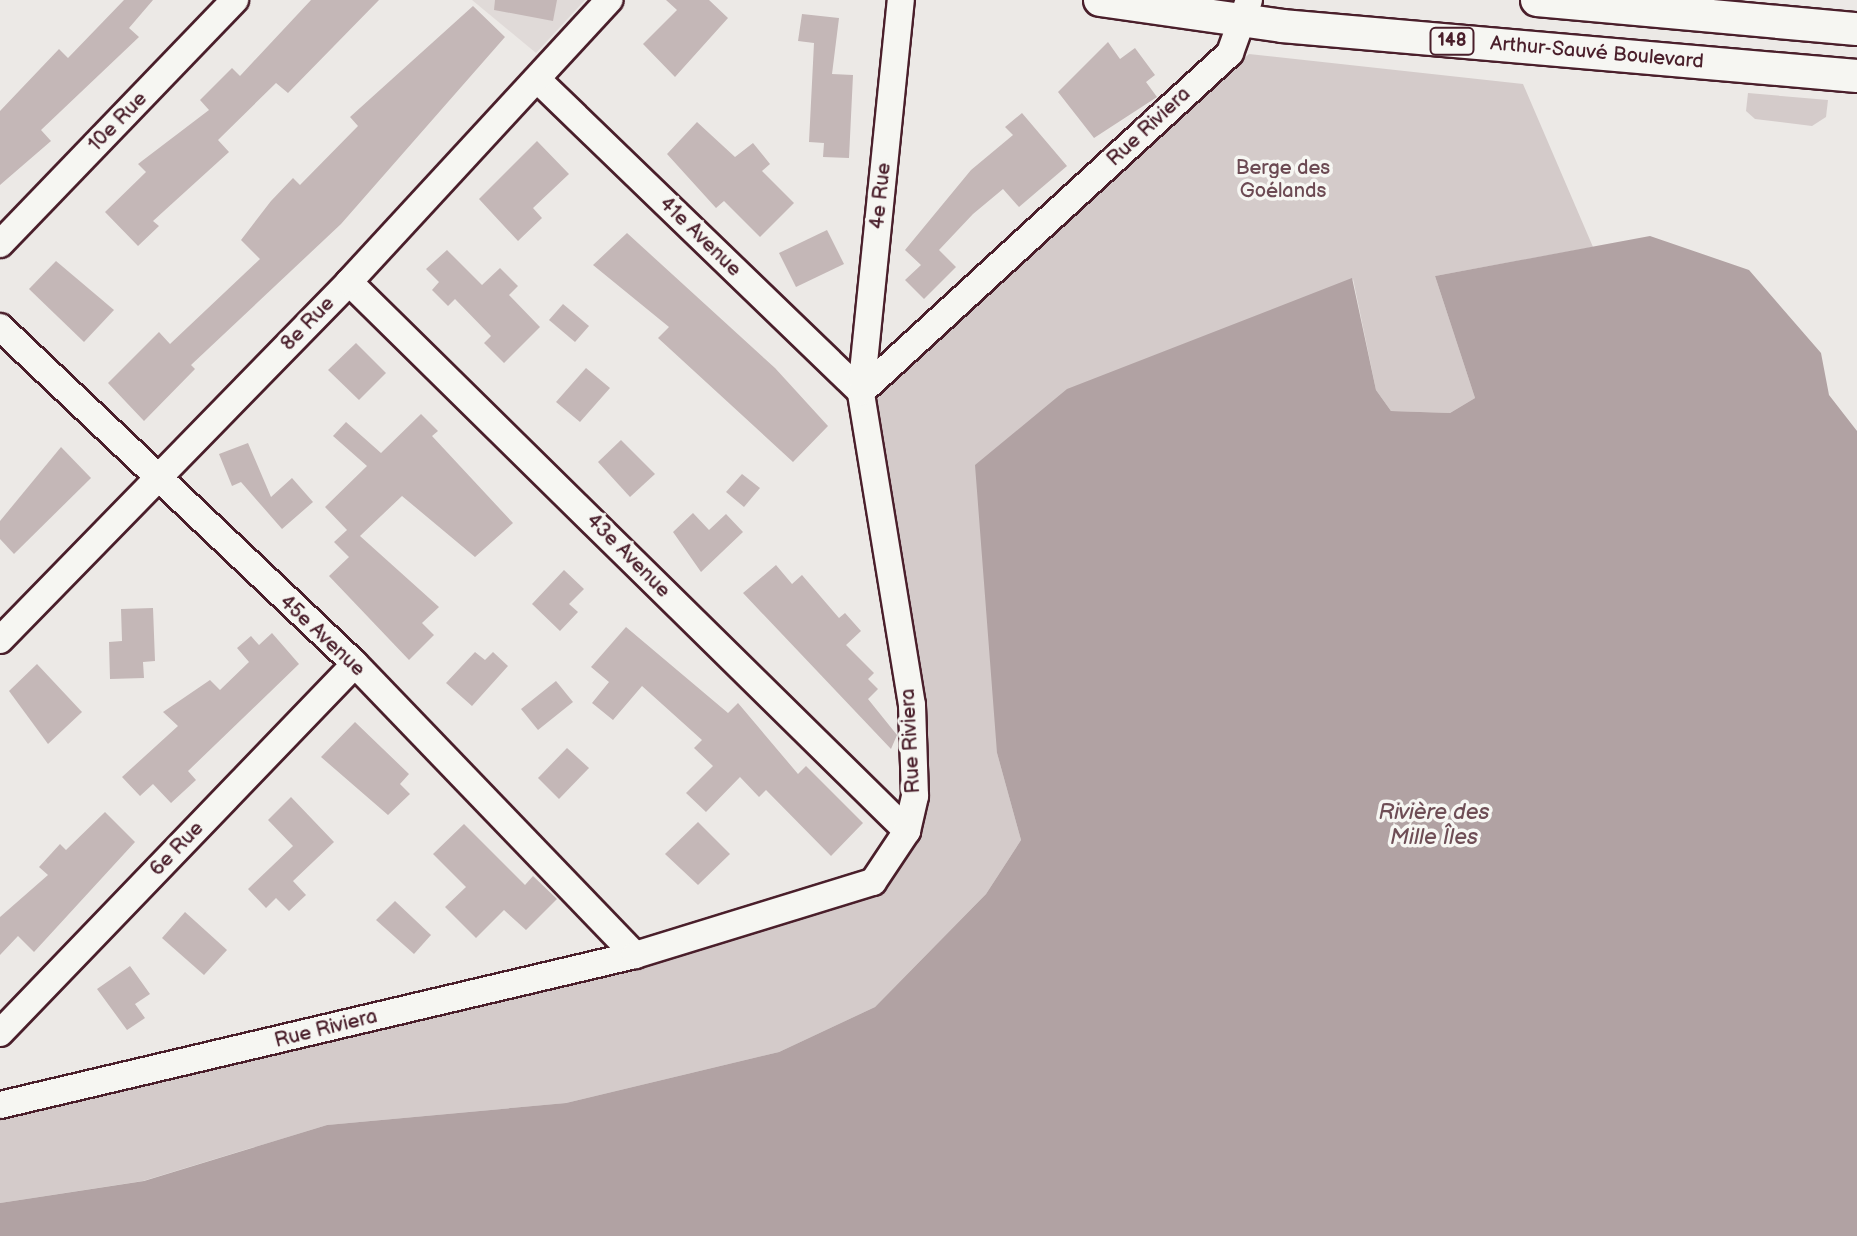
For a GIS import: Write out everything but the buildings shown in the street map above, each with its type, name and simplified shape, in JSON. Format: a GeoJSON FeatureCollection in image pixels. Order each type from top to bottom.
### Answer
{"type":"FeatureCollection","features":[{"type":"Feature","properties":{"kind":"main road","name":"Arthur-Sauvé Boulevard"},"geometry":{"type":"LineString","coordinates":[[1100,0],[1246,10],[1857,76]]}},
{"type":"Feature","properties":{"kind":"main road"},"geometry":{"type":"LineString","coordinates":[[1537,0],[1626,4],[1857,29]]}},
{"type":"Feature","properties":{"kind":"street","name":"10e Rue"},"geometry":{"type":"LineString","coordinates":[[0,244],[235,0]]}},
{"type":"Feature","properties":{"kind":"street","name":"8e Rue"},"geometry":{"type":"LineString","coordinates":[[0,640],[349,282],[539,81],[609,0]]}},
{"type":"Feature","properties":{"kind":"street","name":"4e Rue"},"geometry":{"type":"LineString","coordinates":[[861,392],[901,0]]}},
{"type":"Feature","properties":{"kind":"street","name":"Rue Riviera"},"geometry":{"type":"LineString","coordinates":[[0,1105],[635,955],[873,882],[907,831],[915,796],[912,705],[861,392],[1230,53],[1246,10]]}},
{"type":"Feature","properties":{"kind":"street","name":"41e Avenue"},"geometry":{"type":"LineString","coordinates":[[539,81],[861,392]]}},
{"type":"Feature","properties":{"kind":"street","name":"43e Avenue"},"geometry":{"type":"LineString","coordinates":[[349,282],[907,831]]}},
{"type":"Feature","properties":{"kind":"street","name":"45e Avenue"},"geometry":{"type":"LineString","coordinates":[[0,327],[155,481],[355,664],[635,955]]}},
{"type":"Feature","properties":{"kind":"street","name":"6e Rue"},"geometry":{"type":"LineString","coordinates":[[0,1033],[355,664]]}},
{"type":"Feature","properties":{"kind":"shaded area"},"geometry":{"type":"Polygon","coordinates":[[[472,0],[585,0],[536,53],[472,0]]]}},
{"type":"Feature","properties":{"kind":"green space","name":"Berge des Goélands"},"geometry":{"type":"Polygon","coordinates":[[[1249,54],[1523,84],[1593,247],[1435,276],[1475,398],[1450,413],[1391,411],[1376,390],[1353,279],[997,753],[1021,840],[986,894],[875,1007],[779,1052],[566,1103],[327,1125],[143,1181],[0,1203],[0,1110],[873,884],[915,796],[861,392],[1249,54]]]}},
{"type":"Feature","properties":{"kind":"green space"},"geometry":{"type":"Polygon","coordinates":[[[1748,93],[1828,100],[1826,117],[1812,126],[1755,119],[1746,111],[1748,93]]]}},
{"type":"Feature","properties":{"kind":"water","name":"Rivière des Mille Îles"},"geometry":{"type":"Polygon","coordinates":[[[1650,236],[1749,270],[1821,353],[1829,395],[1857,431],[1857,1236],[0,1236],[0,1203],[144,1181],[327,1125],[566,1103],[779,1052],[875,1007],[986,894],[1021,840],[997,753],[975,465],[1067,389],[1352,278],[1376,390],[1391,411],[1450,413],[1475,398],[1435,276],[1650,236]]]}}]}
